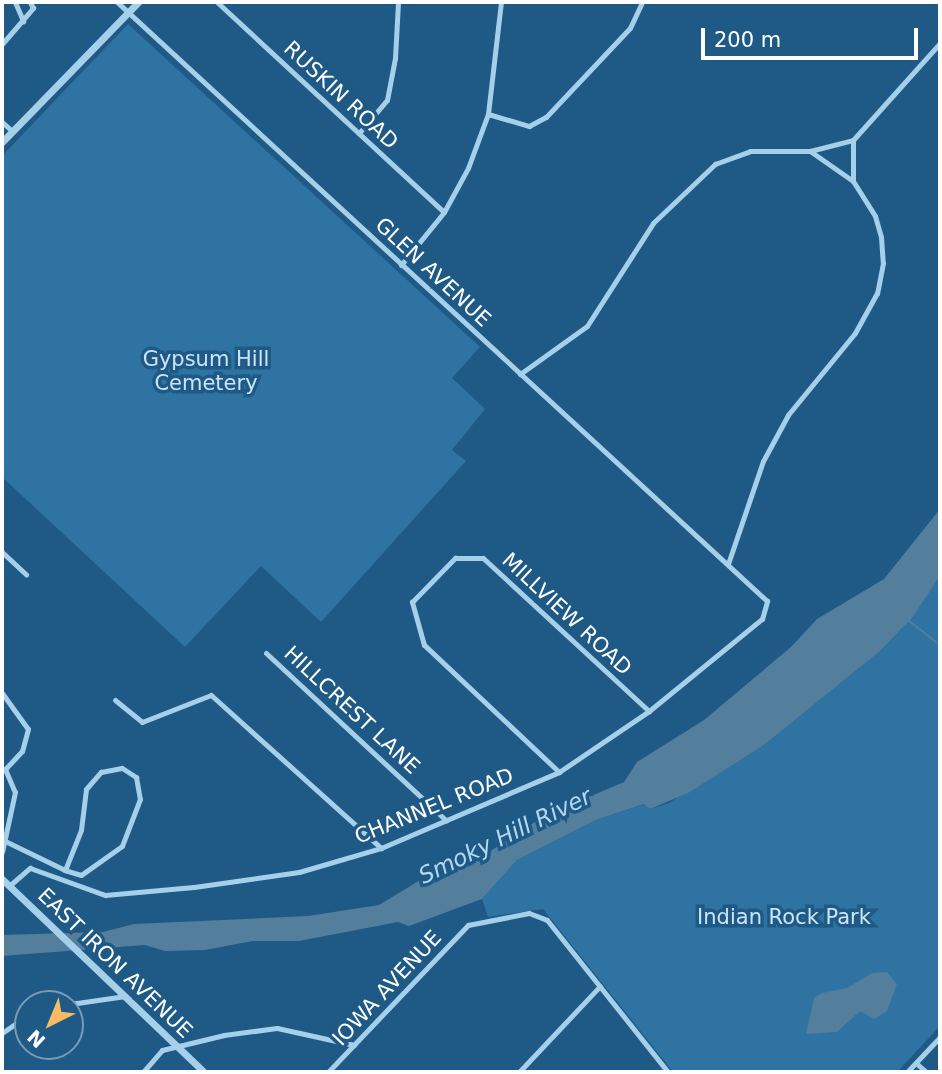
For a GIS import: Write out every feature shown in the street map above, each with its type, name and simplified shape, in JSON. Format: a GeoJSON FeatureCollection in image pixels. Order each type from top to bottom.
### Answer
{"type":"FeatureCollection","features":[{"type":"Feature","properties":{"kind":"street"},"geometry":{"type":"LineString","coordinates":[[15,2],[23,21]]}},
{"type":"Feature","properties":{"kind":"street"},"geometry":{"type":"LineString","coordinates":[[2,44],[33,8],[30,2]]}},
{"type":"Feature","properties":{"kind":"street","name":"GLEN AVENUE"},"geometry":{"type":"LineString","coordinates":[[117,2],[728,564]]}},
{"type":"Feature","properties":{"kind":"street"},"geometry":{"type":"LineString","coordinates":[[2,142],[138,2]]}},
{"type":"Feature","properties":{"kind":"street","name":"RUSKIN ROAD"},"geometry":{"type":"LineString","coordinates":[[218,2],[444,212]]}},
{"type":"Feature","properties":{"kind":"street"},"geometry":{"type":"LineString","coordinates":[[359,133],[387,100],[396,58],[398,2]]}},
{"type":"Feature","properties":{"kind":"street"},"geometry":{"type":"LineString","coordinates":[[401,265],[444,212],[468,168],[488,114],[501,2]]}},
{"type":"Feature","properties":{"kind":"street"},"geometry":{"type":"LineString","coordinates":[[488,114],[529,126],[546,117],[630,28],[642,2]]}},
{"type":"Feature","properties":{"kind":"street"},"geometry":{"type":"LineString","coordinates":[[520,374],[587,326],[653,223],[715,164],[750,151],[810,151],[853,140],[940,43]]}},
{"type":"Feature","properties":{"kind":"street"},"geometry":{"type":"LineString","coordinates":[[2,122],[12,131]]}},
{"type":"Feature","properties":{"kind":"street"},"geometry":{"type":"LineString","coordinates":[[853,140],[853,181]]}},
{"type":"Feature","properties":{"kind":"street"},"geometry":{"type":"LineString","coordinates":[[728,564],[763,461],[788,415],[863,323],[877,293],[883,263],[881,237],[875,216],[853,181],[810,151]]}},
{"type":"Feature","properties":{"kind":"street"},"geometry":{"type":"LineString","coordinates":[[2,552],[26,574]]}},
{"type":"Feature","properties":{"kind":"street","name":"MILLVIEW ROAD"},"geometry":{"type":"LineString","coordinates":[[559,772],[424,645],[412,602],[455,558],[483,558],[649,711]]}},
{"type":"Feature","properties":{"kind":"street","name":"CHANNEL ROAD"},"geometry":{"type":"LineString","coordinates":[[9,886],[30,868],[105,895],[194,887],[299,872],[381,848],[559,772],[649,711],[762,619],[767,601],[728,564]]}},
{"type":"Feature","properties":{"kind":"street","name":"HILLCREST LANE"},"geometry":{"type":"LineString","coordinates":[[266,653],[446,820]]}},
{"type":"Feature","properties":{"kind":"street"},"geometry":{"type":"LineString","coordinates":[[2,693],[29,729],[22,751],[5,769],[15,792],[2,852]]}},
{"type":"Feature","properties":{"kind":"street"},"geometry":{"type":"LineString","coordinates":[[115,700],[142,722],[211,695],[381,848]]}},
{"type":"Feature","properties":{"kind":"street"},"geometry":{"type":"LineString","coordinates":[[5,841],[65,870],[81,875],[122,846],[140,799],[136,776],[122,768],[101,772],[86,789],[81,830],[65,870]]}},
{"type":"Feature","properties":{"kind":"street","name":"EAST IRON AVENUE"},"geometry":{"type":"LineString","coordinates":[[2,879],[204,1072]]}},
{"type":"Feature","properties":{"kind":"street","name":"IOWA AVENUE"},"geometry":{"type":"LineString","coordinates":[[328,1072],[468,925],[539,914],[600,986]]}},
{"type":"Feature","properties":{"kind":"street"},"geometry":{"type":"LineString","coordinates":[[519,1072],[600,986],[668,1072]]}},
{"type":"Feature","properties":{"kind":"street"},"geometry":{"type":"LineString","coordinates":[[84,1002],[125,996]]}},
{"type":"Feature","properties":{"kind":"street"},"geometry":{"type":"LineString","coordinates":[[143,1072],[162,1050],[277,1028],[354,1045]]}},
{"type":"Feature","properties":{"kind":"street"},"geometry":{"type":"LineString","coordinates":[[907,1072],[940,1037]]}},
{"type":"Feature","properties":{"kind":"street"},"geometry":{"type":"LineString","coordinates":[[916,1063],[926,1072]]}},
{"type":"Feature","properties":{"kind":"green space","name":"Gypsum Hill Cemetery"},"geometry":{"type":"Polygon","coordinates":[[[128,24],[480,347],[452,378],[485,409],[452,450],[466,461],[321,622],[261,566],[185,647],[2,477],[2,156],[128,24]]]}},
{"type":"Feature","properties":{"kind":"green space","name":"Indian Rock Park"},"geometry":{"type":"Polygon","coordinates":[[[940,576],[940,1026],[897,1072],[673,1072],[543,909],[488,917],[482,899],[517,860],[596,820],[645,804],[650,809],[669,803],[764,745],[879,652],[913,617],[940,576]]]}},
{"type":"Feature","properties":{"kind":"shaded area"},"geometry":{"type":"Polygon","coordinates":[[[940,509],[940,576],[913,617],[879,652],[764,745],[688,793],[650,809],[644,804],[596,820],[517,860],[482,899],[409,926],[398,922],[299,941],[253,941],[205,950],[165,951],[145,945],[2,956],[2,935],[103,932],[134,924],[308,916],[379,905],[422,879],[480,858],[544,816],[624,782],[637,762],[704,720],[791,647],[817,619],[884,579],[940,509]]]}},
{"type":"Feature","properties":{"kind":"shaded area"},"geometry":{"type":"Polygon","coordinates":[[[887,972],[897,984],[887,1011],[874,1019],[860,1011],[837,1032],[806,1034],[814,998],[822,993],[847,988],[872,973],[887,972]]]}},
{"type":"Feature","properties":{"kind":"waterway"},"geometry":{"type":"LineString","coordinates":[[909,621],[940,645]]}},
{"type":"Feature","properties":{"kind":"water label","name":"Smoky Hill River"},"geometry":{"type":"Point","coordinates":[505,836]}}]}
